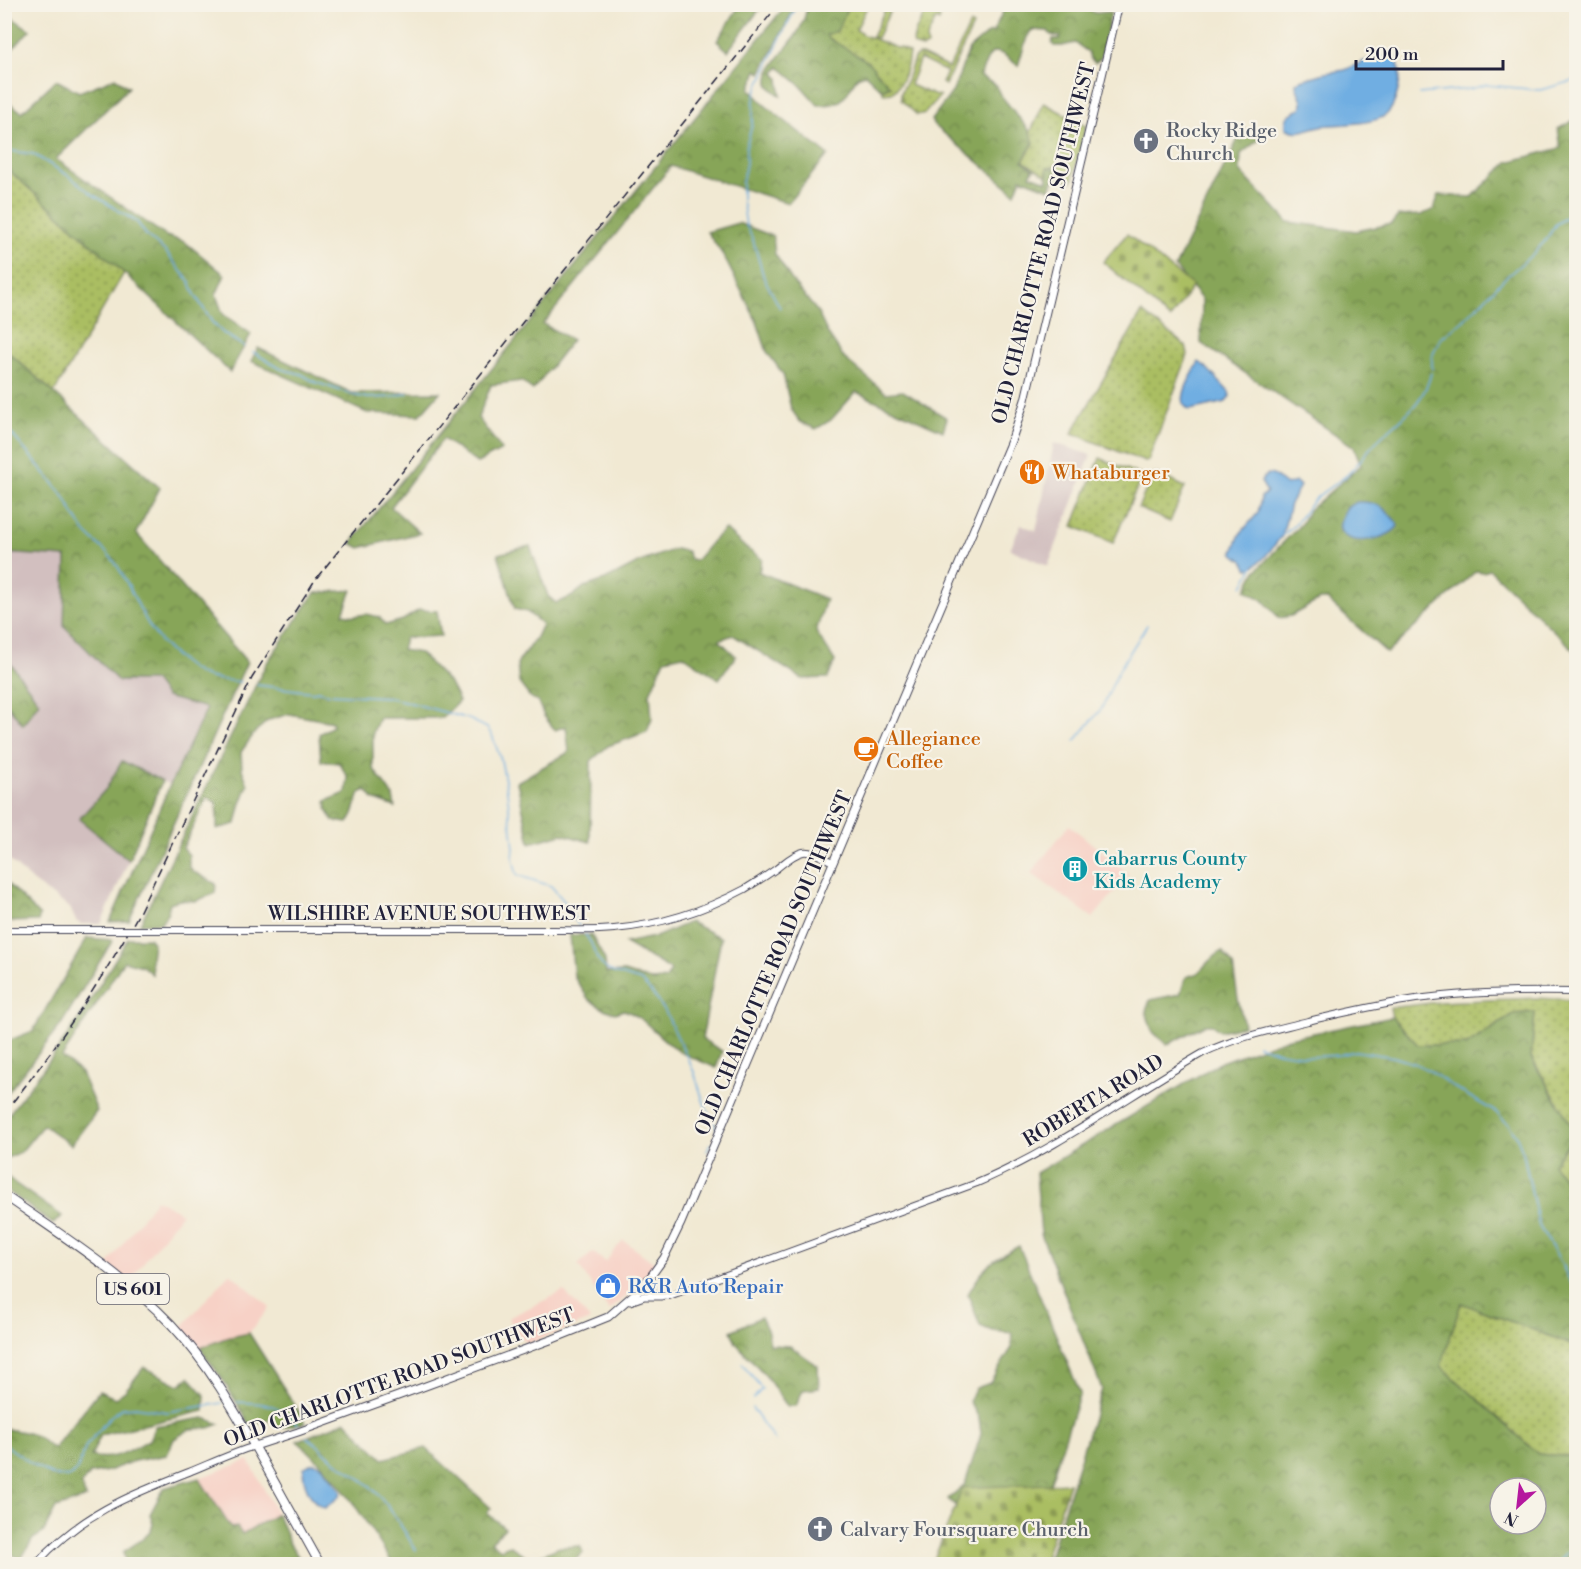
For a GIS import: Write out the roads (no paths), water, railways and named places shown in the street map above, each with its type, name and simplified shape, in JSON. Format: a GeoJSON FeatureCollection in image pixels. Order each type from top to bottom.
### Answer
{"type":"FeatureCollection","features":[{"type":"Feature","properties":{"kind":"highway","name":"US 601"},"geometry":{"type":"LineString","coordinates":[[4,1195],[124,1282],[170,1324],[215,1379],[320,1564]]}},
{"type":"Feature","properties":{"kind":"main road","name":"OLD CHARLOTTE ROAD SOUTHWEST"},"geometry":{"type":"LineString","coordinates":[[255,1446],[390,1400],[608,1317],[643,1285],[664,1258],[681,1223],[1018,421],[1119,4]]}},
{"type":"Feature","properties":{"kind":"main road"},"geometry":{"type":"LineString","coordinates":[[624,1303],[645,1296],[661,1296]]}},
{"type":"Feature","properties":{"kind":"street","name":"WILSHIRE AVENUE SOUTHWEST"},"geometry":{"type":"LineString","coordinates":[[4,930],[614,929],[644,925],[702,908],[745,888],[803,852],[833,862]]}},
{"type":"Feature","properties":{"kind":"street","name":"ROBERTA ROAD"},"geometry":{"type":"LineString","coordinates":[[661,1296],[669,1296],[693,1288],[990,1177],[1046,1149],[1203,1053],[1231,1041],[1325,1017],[1414,999],[1482,994],[1576,992]]}},
{"type":"Feature","properties":{"kind":"street"},"geometry":{"type":"LineString","coordinates":[[643,1285],[652,1293],[661,1296]]}},
{"type":"Feature","properties":{"kind":"street","name":"OLD CHARLOTTE ROAD SOUTHWEST"},"geometry":{"type":"LineString","coordinates":[[36,1564],[70,1532],[107,1506],[255,1446]]}},
{"type":"Feature","properties":{"kind":"water"},"geometry":{"type":"Polygon","coordinates":[[[1390,56],[1396,58],[1400,78],[1395,100],[1386,115],[1373,121],[1321,126],[1299,131],[1286,128],[1287,117],[1301,108],[1302,104],[1296,83],[1325,73],[1345,70],[1365,61],[1390,56]]]}},
{"type":"Feature","properties":{"kind":"water"},"geometry":{"type":"Polygon","coordinates":[[[1199,362],[1229,392],[1230,396],[1226,402],[1190,410],[1183,401],[1184,395],[1199,362]]]}},
{"type":"Feature","properties":{"kind":"water"},"geometry":{"type":"Polygon","coordinates":[[[1268,474],[1286,485],[1296,482],[1300,486],[1290,504],[1282,536],[1264,558],[1248,569],[1233,552],[1240,534],[1258,513],[1261,497],[1267,492],[1261,482],[1268,474]]]}},
{"type":"Feature","properties":{"kind":"water"},"geometry":{"type":"Polygon","coordinates":[[[1357,502],[1380,506],[1389,513],[1398,526],[1387,535],[1371,540],[1354,540],[1347,537],[1340,530],[1341,520],[1347,507],[1357,502]]]}},
{"type":"Feature","properties":{"kind":"water"},"geometry":{"type":"Polygon","coordinates":[[[315,1463],[322,1466],[341,1491],[340,1496],[325,1508],[311,1497],[304,1479],[304,1468],[315,1463]]]}},
{"type":"Feature","properties":{"kind":"waterway"},"geometry":{"type":"LineString","coordinates":[[780,308],[764,278],[753,240],[746,225],[742,183],[754,99],[798,4]]}},
{"type":"Feature","properties":{"kind":"waterway"},"geometry":{"type":"LineString","coordinates":[[1419,94],[1470,89],[1486,85],[1540,90],[1570,82],[1576,78]]}},
{"type":"Feature","properties":{"kind":"waterway"},"geometry":{"type":"LineString","coordinates":[[4,150],[33,154],[137,222],[147,236],[166,252],[190,282],[195,295],[212,322],[223,333],[245,347]]}},
{"type":"Feature","properties":{"kind":"waterway"},"geometry":{"type":"LineString","coordinates":[[1432,369],[1432,357],[1441,338],[1463,321],[1505,278],[1534,253],[1556,224],[1576,211]]}},
{"type":"Feature","properties":{"kind":"waterway"},"geometry":{"type":"LineString","coordinates":[[253,352],[281,369],[301,374],[315,382],[353,395],[368,398],[392,397],[408,393]]}},
{"type":"Feature","properties":{"kind":"waterway"},"geometry":{"type":"LineString","coordinates":[[1282,535],[1296,523],[1315,499],[1348,474],[1374,444],[1410,410],[1423,393],[1431,373]]}},
{"type":"Feature","properties":{"kind":"waterway"},"geometry":{"type":"LineString","coordinates":[[4,425],[60,491],[87,534],[115,562],[148,624],[164,645],[185,664],[204,676],[240,682]]}},
{"type":"Feature","properties":{"kind":"waterway"},"geometry":{"type":"LineString","coordinates":[[1243,586],[1252,566]]}},
{"type":"Feature","properties":{"kind":"waterway"},"geometry":{"type":"LineString","coordinates":[[1075,741],[1102,708],[1119,670],[1147,625]]}},
{"type":"Feature","properties":{"kind":"waterway"},"geometry":{"type":"LineString","coordinates":[[257,685],[330,694],[386,697],[469,719],[487,728],[501,760],[517,875],[551,886],[564,901],[579,926]]}},
{"type":"Feature","properties":{"kind":"waterway"},"geometry":{"type":"LineString","coordinates":[[585,934],[602,965],[615,973],[641,981],[665,1011],[694,1072],[716,1131]]}},
{"type":"Feature","properties":{"kind":"waterway"},"geometry":{"type":"LineString","coordinates":[[1258,1045],[1279,1052],[1311,1057],[1339,1055],[1355,1051],[1394,1057],[1430,1071],[1497,1113],[1516,1135],[1523,1152],[1539,1226],[1576,1288]]}},
{"type":"Feature","properties":{"kind":"waterway"},"geometry":{"type":"LineString","coordinates":[[707,1151],[711,1144]]}},
{"type":"Feature","properties":{"kind":"waterway"},"geometry":{"type":"LineString","coordinates":[[742,1363],[762,1389],[753,1399]]}},
{"type":"Feature","properties":{"kind":"waterway"},"geometry":{"type":"LineString","coordinates":[[237,1402],[264,1404],[278,1408],[298,1425]]}},
{"type":"Feature","properties":{"kind":"waterway"},"geometry":{"type":"LineString","coordinates":[[4,1444],[35,1466],[54,1476],[68,1477],[77,1470],[86,1446],[111,1416],[122,1408],[136,1407],[167,1412],[222,1403]]}},
{"type":"Feature","properties":{"kind":"waterway"},"geometry":{"type":"LineString","coordinates":[[752,1408],[775,1441]]}},
{"type":"Feature","properties":{"kind":"waterway"},"geometry":{"type":"LineString","coordinates":[[307,1437],[373,1489],[391,1510],[416,1550]]}},
{"type":"Feature","properties":{"kind":"waterway"},"geometry":{"type":"LineString","coordinates":[[1557,1564],[1576,1542]]}},
{"type":"Feature","properties":{"kind":"railway"},"geometry":{"type":"LineString","coordinates":[[4,1113],[41,1066],[108,967],[138,915],[252,678],[315,580],[779,4]]}},
{"type":"Feature","properties":{"kind":"place","name":"Rocky Ridge Church"},"geometry":{"type":"Point","coordinates":[1146,141]}},
{"type":"Feature","properties":{"kind":"place","name":"Whataburger"},"geometry":{"type":"Point","coordinates":[1032,472]}},
{"type":"Feature","properties":{"kind":"place","name":"Allegiance Coffee"},"geometry":{"type":"Point","coordinates":[866,749]}},
{"type":"Feature","properties":{"kind":"place","name":"Cabarrus County Kids Academy"},"geometry":{"type":"Point","coordinates":[1075,869]}},
{"type":"Feature","properties":{"kind":"place","name":"R&R Auto Repair"},"geometry":{"type":"Point","coordinates":[608,1286]}},
{"type":"Feature","properties":{"kind":"place","name":"Calvary Foursquare Church"},"geometry":{"type":"Point","coordinates":[820,1529]}}]}
